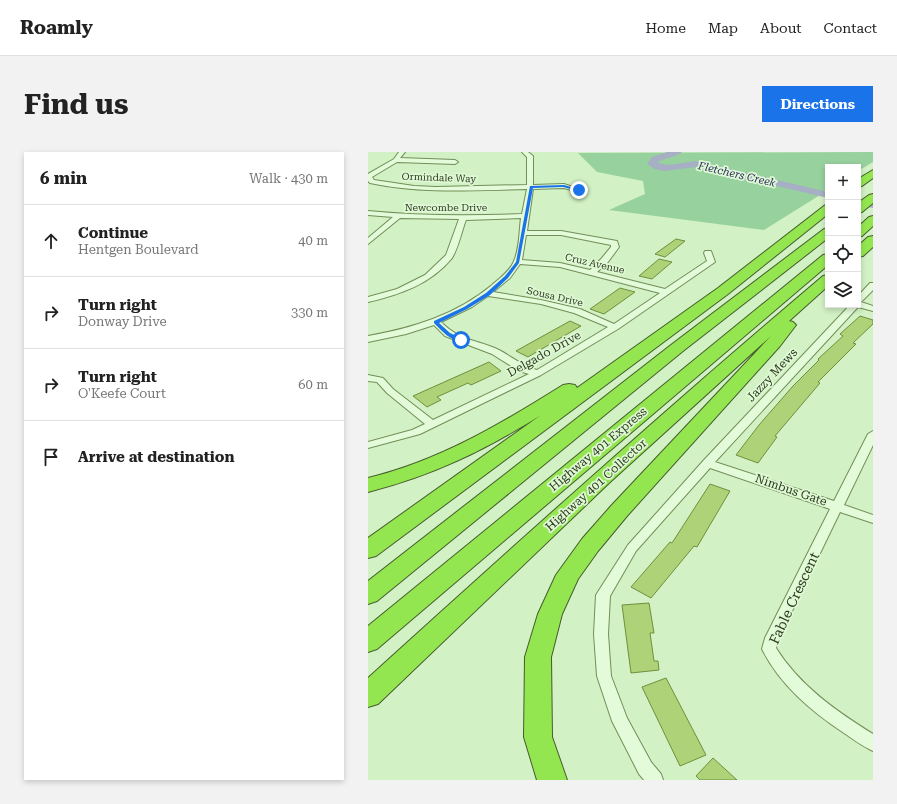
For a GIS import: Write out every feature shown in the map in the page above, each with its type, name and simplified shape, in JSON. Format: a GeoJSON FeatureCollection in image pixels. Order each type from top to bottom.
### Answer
{"type":"FeatureCollection","features":[{"type":"Feature","properties":{"kind":"highway"},"geometry":{"type":"LineString","coordinates":[[861,182],[873,173]]}},
{"type":"Feature","properties":{"kind":"highway"},"geometry":{"type":"LineString","coordinates":[[861,207],[872,198]]}},
{"type":"Feature","properties":{"kind":"highway"},"geometry":{"type":"LineString","coordinates":[[368,550],[660,338],[723,291],[825,210]]}},
{"type":"Feature","properties":{"kind":"highway"},"geometry":{"type":"LineString","coordinates":[[861,230],[873,220]]}},
{"type":"Feature","properties":{"kind":"highway"},"geometry":{"type":"LineString","coordinates":[[368,594],[677,348],[825,234]]}},
{"type":"Feature","properties":{"kind":"highway"},"geometry":{"type":"LineString","coordinates":[[861,250],[873,240]]}},
{"type":"Feature","properties":{"kind":"highway","name":"Highway 401 Express"},"geometry":{"type":"LineString","coordinates":[[368,641],[825,260]]}},
{"type":"Feature","properties":{"kind":"highway"},"geometry":{"type":"LineString","coordinates":[[552,780],[538,738],[538,657],[550,614],[568,575],[590,544],[774,343],[823,284]]}},
{"type":"Feature","properties":{"kind":"highway","name":"Highway 401 Collector"},"geometry":{"type":"LineString","coordinates":[[368,694],[602,478],[743,352],[823,284]]}},
{"type":"Feature","properties":{"kind":"highway"},"geometry":{"type":"LineString","coordinates":[[368,485],[416,472],[467,450],[496,435],[626,353],[660,338]]}},
{"type":"Feature","properties":{"kind":"street","name":"Ormindale Way"},"geometry":{"type":"LineString","coordinates":[[402,152],[396,160],[369,176],[369,179],[372,182],[414,188],[531,187]]}},
{"type":"Feature","properties":{"kind":"street"},"geometry":{"type":"LineString","coordinates":[[368,339],[404,332],[436,322],[466,308],[488,294],[507,277],[518,262],[531,187],[530,156],[525,152]]}},
{"type":"Feature","properties":{"kind":"street"},"geometry":{"type":"LineString","coordinates":[[396,160],[455,162]]}},
{"type":"Feature","properties":{"kind":"street"},"geometry":{"type":"LineString","coordinates":[[531,187],[564,186],[579,190]]}},
{"type":"Feature","properties":{"kind":"street","name":"Newcombe Drive"},"geometry":{"type":"LineString","coordinates":[[368,213],[398,217],[462,218],[525,216]]}},
{"type":"Feature","properties":{"kind":"street"},"geometry":{"type":"LineString","coordinates":[[368,242],[398,217]]}},
{"type":"Feature","properties":{"kind":"street"},"geometry":{"type":"LineString","coordinates":[[368,300],[400,292],[428,277],[449,256],[462,218]]}},
{"type":"Feature","properties":{"kind":"street"},"geometry":{"type":"LineString","coordinates":[[523,233],[561,233],[614,243],[616,247],[605,260],[594,268],[593,273]]}},
{"type":"Feature","properties":{"kind":"street","name":"Delgado Drive"},"geometry":{"type":"LineString","coordinates":[[368,445],[416,432],[538,373],[615,327],[710,262],[708,253]]}},
{"type":"Feature","properties":{"kind":"street","name":"Cruz Avenue"},"geometry":{"type":"LineString","coordinates":[[518,262],[549,264],[593,273],[666,292]]}},
{"type":"Feature","properties":{"kind":"street"},"geometry":{"type":"LineString","coordinates":[[861,299],[873,285]]}},
{"type":"Feature","properties":{"kind":"street","name":"Sousa Drive"},"geometry":{"type":"LineString","coordinates":[[488,294],[541,302],[577,311],[615,327]]}},
{"type":"Feature","properties":{"kind":"street"},"geometry":{"type":"LineString","coordinates":[[861,304],[873,308]]}},
{"type":"Feature","properties":{"kind":"street","name":"Jazzy Mews"},"geometry":{"type":"LineString","coordinates":[[655,780],[645,768],[620,721],[604,676],[601,634],[603,595],[632,548],[708,463],[852,308]]}},
{"type":"Feature","properties":{"kind":"street"},"geometry":{"type":"LineString","coordinates":[[436,322],[448,334],[495,352],[522,369],[538,373]]}},
{"type":"Feature","properties":{"kind":"street"},"geometry":{"type":"LineString","coordinates":[[368,378],[380,380],[390,391],[432,424]]}},
{"type":"Feature","properties":{"kind":"street"},"geometry":{"type":"LineString","coordinates":[[838,506],[873,434]]}},
{"type":"Feature","properties":{"kind":"street","name":"Nimbus Gate"},"geometry":{"type":"LineString","coordinates":[[708,463],[873,518]]}},
{"type":"Feature","properties":{"kind":"street","name":"Fable Crescent"},"geometry":{"type":"LineString","coordinates":[[838,506],[772,638],[769,649],[782,670],[816,705],[845,726],[873,743]]}},
{"type":"Feature","properties":{"kind":"green space"},"geometry":{"type":"Polygon","coordinates":[[[873,152],[873,162],[861,169],[861,164],[825,164],[825,192],[764,230],[609,210],[645,194],[643,181],[597,172],[578,153],[873,152]]]}},
{"type":"Feature","properties":{"kind":"building"},"geometry":{"type":"Polygon","coordinates":[[[676,239],[685,241],[665,257],[655,254],[676,239]]]}},
{"type":"Feature","properties":{"kind":"building"},"geometry":{"type":"Polygon","coordinates":[[[659,259],[672,262],[652,279],[639,276],[659,259]]]}},
{"type":"Feature","properties":{"kind":"building"},"geometry":{"type":"Polygon","coordinates":[[[620,288],[635,292],[604,314],[590,309],[620,288]]]}},
{"type":"Feature","properties":{"kind":"building"},"geometry":{"type":"Polygon","coordinates":[[[860,316],[873,320],[873,324],[853,343],[856,344],[818,382],[820,383],[775,436],[777,437],[758,463],[736,455],[759,425],[793,386],[819,360],[818,359],[843,336],[840,334],[860,316]]]}},
{"type":"Feature","properties":{"kind":"building"},"geometry":{"type":"Polygon","coordinates":[[[570,321],[581,326],[528,357],[516,351],[570,321]]]}},
{"type":"Feature","properties":{"kind":"building"},"geometry":{"type":"Polygon","coordinates":[[[489,362],[501,371],[471,385],[468,383],[437,397],[441,400],[427,407],[413,396],[489,362]]]}},
{"type":"Feature","properties":{"kind":"building"},"geometry":{"type":"Polygon","coordinates":[[[710,484],[730,491],[697,547],[694,546],[651,598],[631,587],[670,542],[672,543],[710,484]]]}},
{"type":"Feature","properties":{"kind":"building"},"geometry":{"type":"Polygon","coordinates":[[[649,603],[654,633],[650,633],[654,661],[658,661],[659,670],[631,673],[622,605],[649,603]]]}},
{"type":"Feature","properties":{"kind":"building"},"geometry":{"type":"Polygon","coordinates":[[[666,678],[706,755],[680,766],[642,687],[666,678]]]}},
{"type":"Feature","properties":{"kind":"building"},"geometry":{"type":"Polygon","coordinates":[[[713,758],[737,780],[700,780],[696,776],[713,758]]]}},
{"type":"Feature","properties":{"kind":"waterway","name":"Fletchers Creek"},"geometry":{"type":"LineString","coordinates":[[677,152],[655,159],[652,164],[664,168],[696,164],[825,194]]}},
{"type":"Feature","properties":{"kind":"waterway","name":"Fletchers Creek"},"geometry":{"type":"LineString","coordinates":[[861,203],[873,205]]}},
{"type":"Feature","properties":{"kind":"route"},"geometry":{"type":"LineString","coordinates":[[461,340],[448,334],[436,322],[466,308],[488,294],[507,277],[518,262],[531,187],[564,186],[579,190]]}}]}
